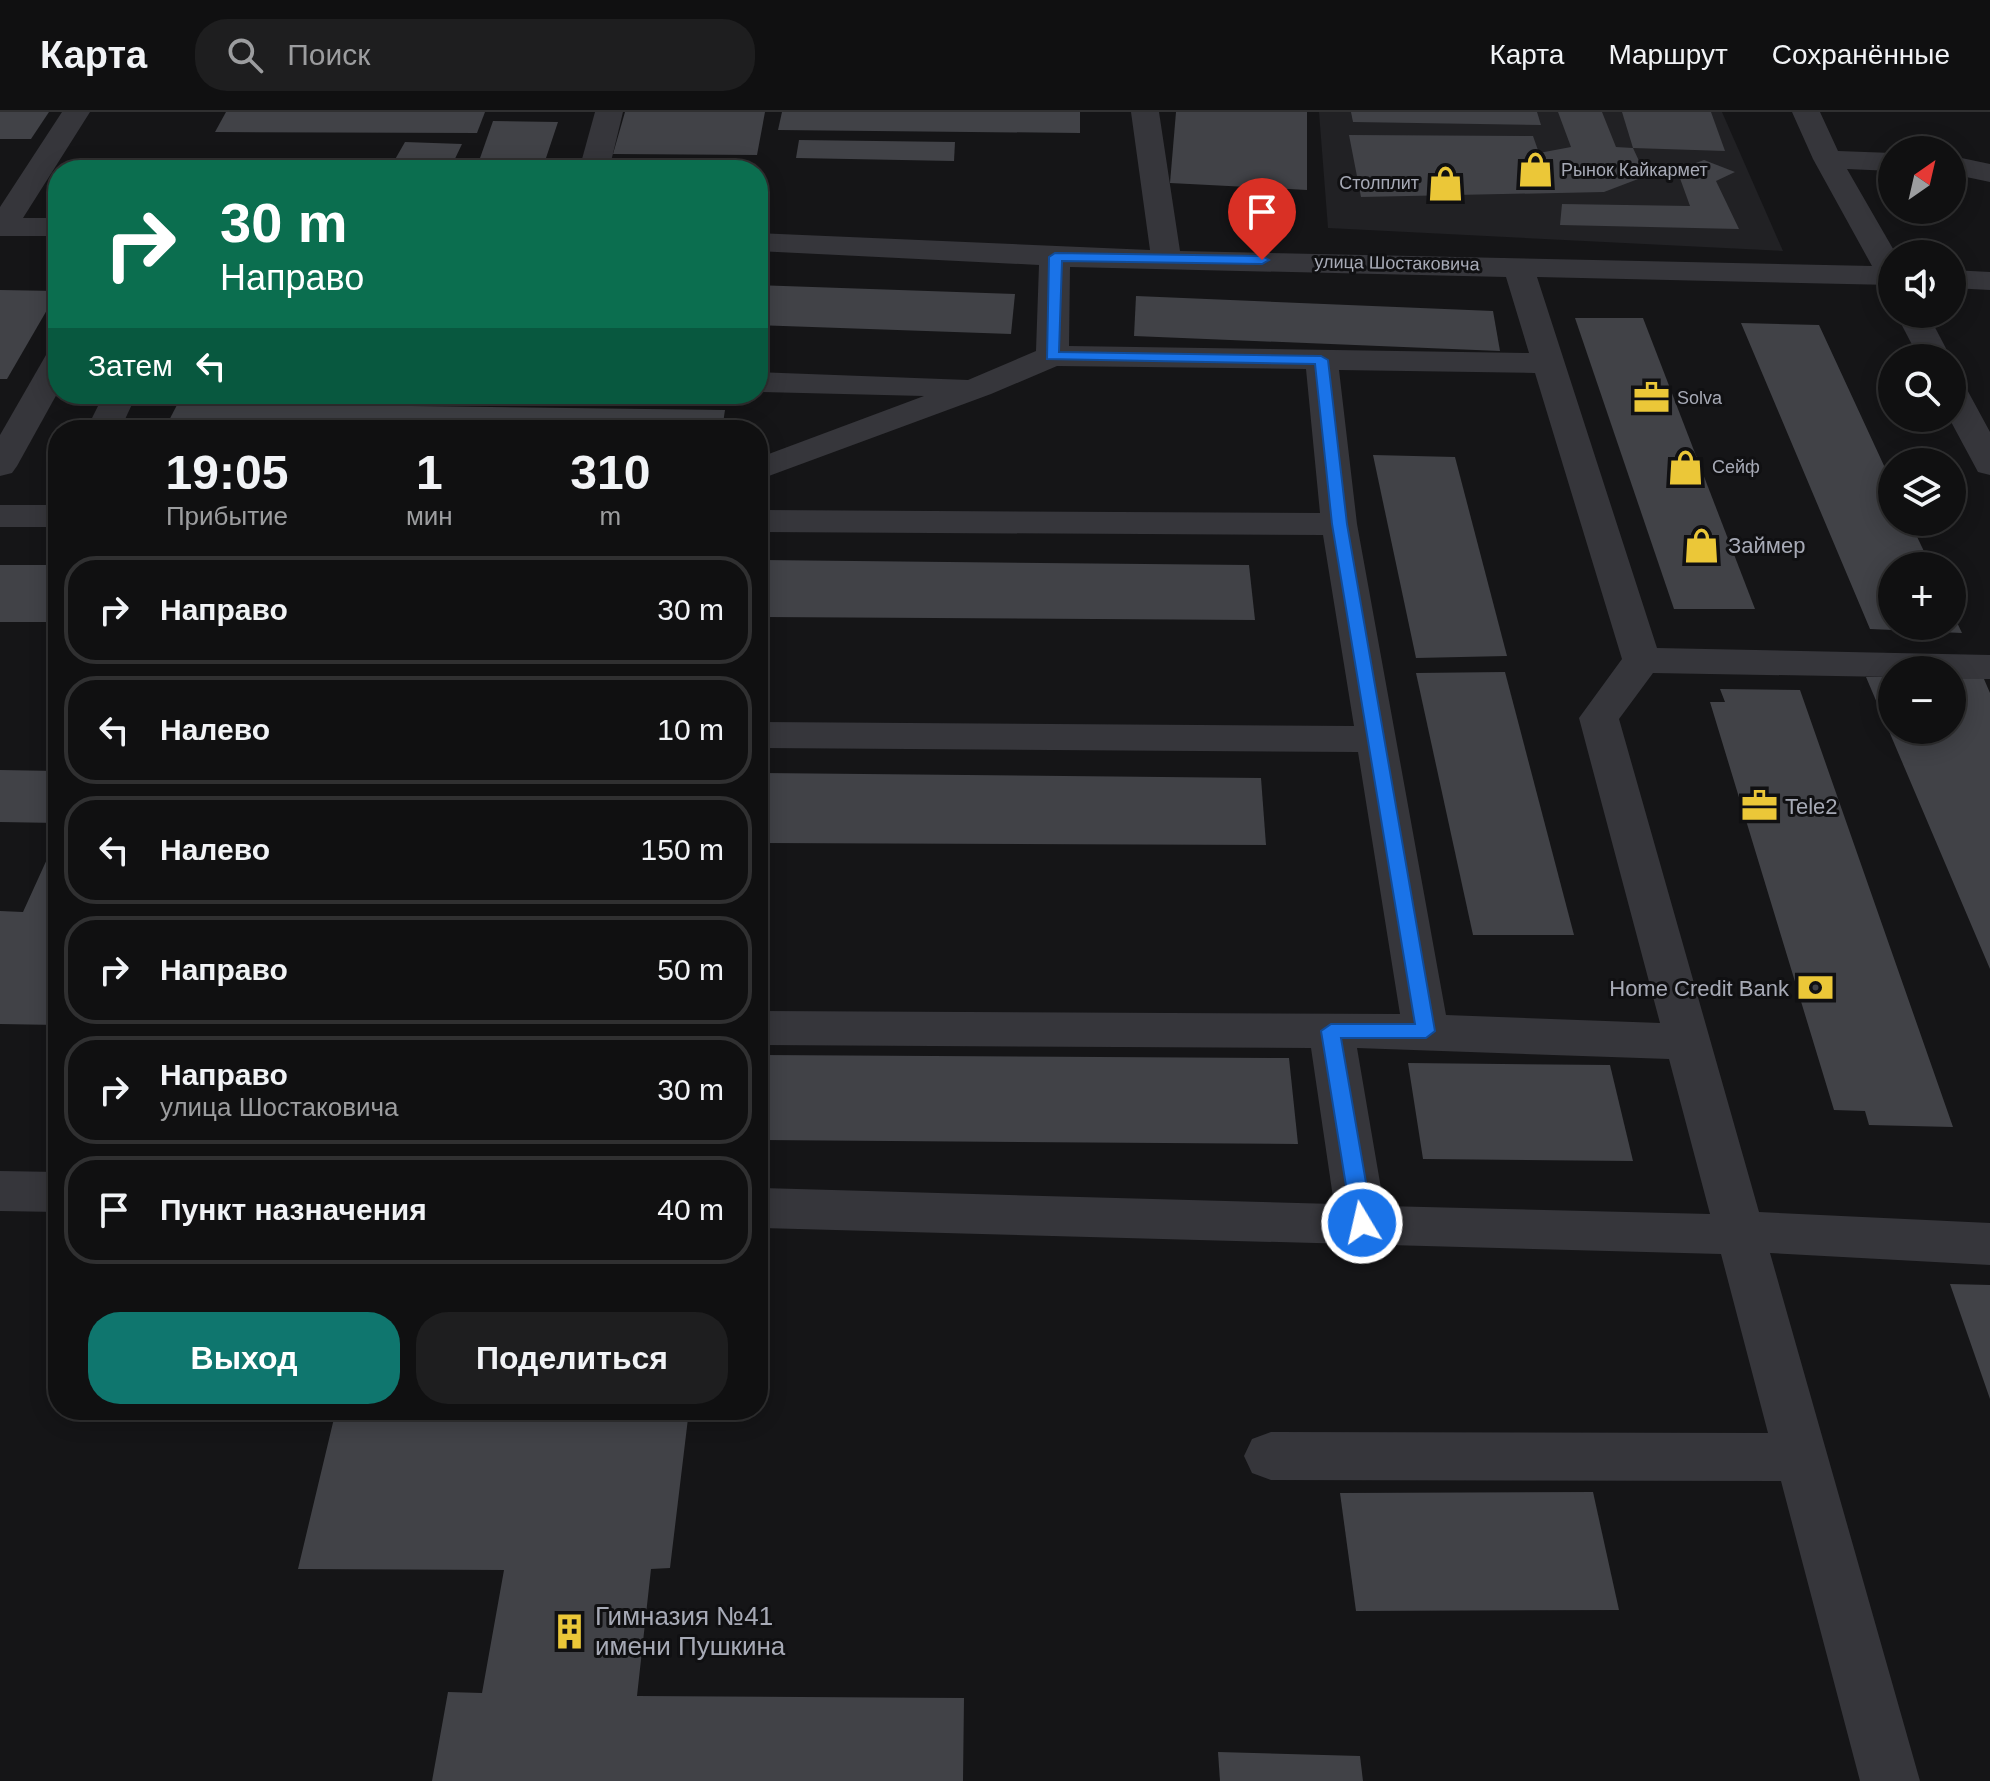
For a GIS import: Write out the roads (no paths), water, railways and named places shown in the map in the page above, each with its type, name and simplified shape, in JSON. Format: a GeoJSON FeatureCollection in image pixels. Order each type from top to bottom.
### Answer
{"type":"FeatureCollection","features":[{"type":"Feature","properties":{"kind":"street"},"geometry":{"type":"LineString","coordinates":[[1,227],[76,112]]}},
{"type":"Feature","properties":{"kind":"street"},"geometry":{"type":"LineString","coordinates":[[597,160],[609,112]]}},
{"type":"Feature","properties":{"kind":"street"},"geometry":{"type":"LineString","coordinates":[[1145,112],[1166,258]]}},
{"type":"Feature","properties":{"kind":"street"},"geometry":{"type":"LineString","coordinates":[[1806,112],[1827,159],[1878,250]]}},
{"type":"Feature","properties":{"kind":"street"},"geometry":{"type":"LineString","coordinates":[[1827,159],[1878,161]]}},
{"type":"Feature","properties":{"kind":"street"},"geometry":{"type":"LineString","coordinates":[[1966,168],[1990,173]]}},
{"type":"Feature","properties":{"kind":"street"},"geometry":{"type":"LineString","coordinates":[[1,227],[48,227]]}},
{"type":"Feature","properties":{"kind":"street","name":"улица Шостаковича"},"geometry":{"type":"LineString","coordinates":[[768,243],[1055,257],[1878,275]]}},
{"type":"Feature","properties":{"kind":"street"},"geometry":{"type":"LineString","coordinates":[[1052,356],[1055,257]]}},
{"type":"Feature","properties":{"kind":"street"},"geometry":{"type":"LineString","coordinates":[[1518,266],[1642,660]]}},
{"type":"Feature","properties":{"kind":"street"},"geometry":{"type":"LineString","coordinates":[[1966,280],[1990,281]]}},
{"type":"Feature","properties":{"kind":"street"},"geometry":{"type":"LineString","coordinates":[[768,466],[979,387],[1052,356],[1548,363]]}},
{"type":"Feature","properties":{"kind":"street"},"geometry":{"type":"LineString","coordinates":[[1321,360],[1339,524],[1426,1031]]}},
{"type":"Feature","properties":{"kind":"street"},"geometry":{"type":"LineString","coordinates":[[0,466],[9,434],[48,377]]}},
{"type":"Feature","properties":{"kind":"street"},"geometry":{"type":"LineString","coordinates":[[768,382],[979,387]]}},
{"type":"Feature","properties":{"kind":"street"},"geometry":{"type":"LineString","coordinates":[[1966,416],[1987,453]]}},
{"type":"Feature","properties":{"kind":"street"},"geometry":{"type":"LineString","coordinates":[[0,516],[48,516]]}},
{"type":"Feature","properties":{"kind":"street"},"geometry":{"type":"LineString","coordinates":[[768,521],[1339,524]]}},
{"type":"Feature","properties":{"kind":"street"},"geometry":{"type":"LineString","coordinates":[[1642,660],[1990,667]]}},
{"type":"Feature","properties":{"kind":"street"},"geometry":{"type":"LineString","coordinates":[[1642,660],[1599,718],[1890,1781]]}},
{"type":"Feature","properties":{"kind":"street"},"geometry":{"type":"LineString","coordinates":[[768,735],[1376,739]]}},
{"type":"Feature","properties":{"kind":"street"},"geometry":{"type":"LineString","coordinates":[[768,1028],[1426,1031],[1688,1042]]}},
{"type":"Feature","properties":{"kind":"street"},"geometry":{"type":"LineString","coordinates":[[1331,1031],[1362,1223]]}},
{"type":"Feature","properties":{"kind":"street"},"geometry":{"type":"LineString","coordinates":[[0,1191],[48,1192]]}},
{"type":"Feature","properties":{"kind":"street"},"geometry":{"type":"LineString","coordinates":[[768,1208],[1706,1235],[1740,1231],[1990,1244]]}},
{"type":"Feature","properties":{"kind":"street"},"geometry":{"type":"LineString","coordinates":[[1271,1456],[1801,1457]]}},
{"type":"Feature","properties":{"kind":"place","name":"Рынок Кайкармет"},"geometry":{"type":"Point","coordinates":[1535,170]}},
{"type":"Feature","properties":{"kind":"place","name":"Столплит"},"geometry":{"type":"Point","coordinates":[1445,183]}},
{"type":"Feature","properties":{"kind":"place","name":"Solva"},"geometry":{"type":"Point","coordinates":[1651,398]}},
{"type":"Feature","properties":{"kind":"place","name":"Сейф"},"geometry":{"type":"Point","coordinates":[1686,467]}},
{"type":"Feature","properties":{"kind":"place","name":"Займер"},"geometry":{"type":"Point","coordinates":[1702,545]}},
{"type":"Feature","properties":{"kind":"place","name":"Tele2"},"geometry":{"type":"Point","coordinates":[1759,806]}},
{"type":"Feature","properties":{"kind":"place","name":"Home Credit Bank"},"geometry":{"type":"Point","coordinates":[1815,988]}},
{"type":"Feature","properties":{"kind":"place","name":"Гимназия №41 имени Пушкина"},"geometry":{"type":"Point","coordinates":[569,1631]}}]}
